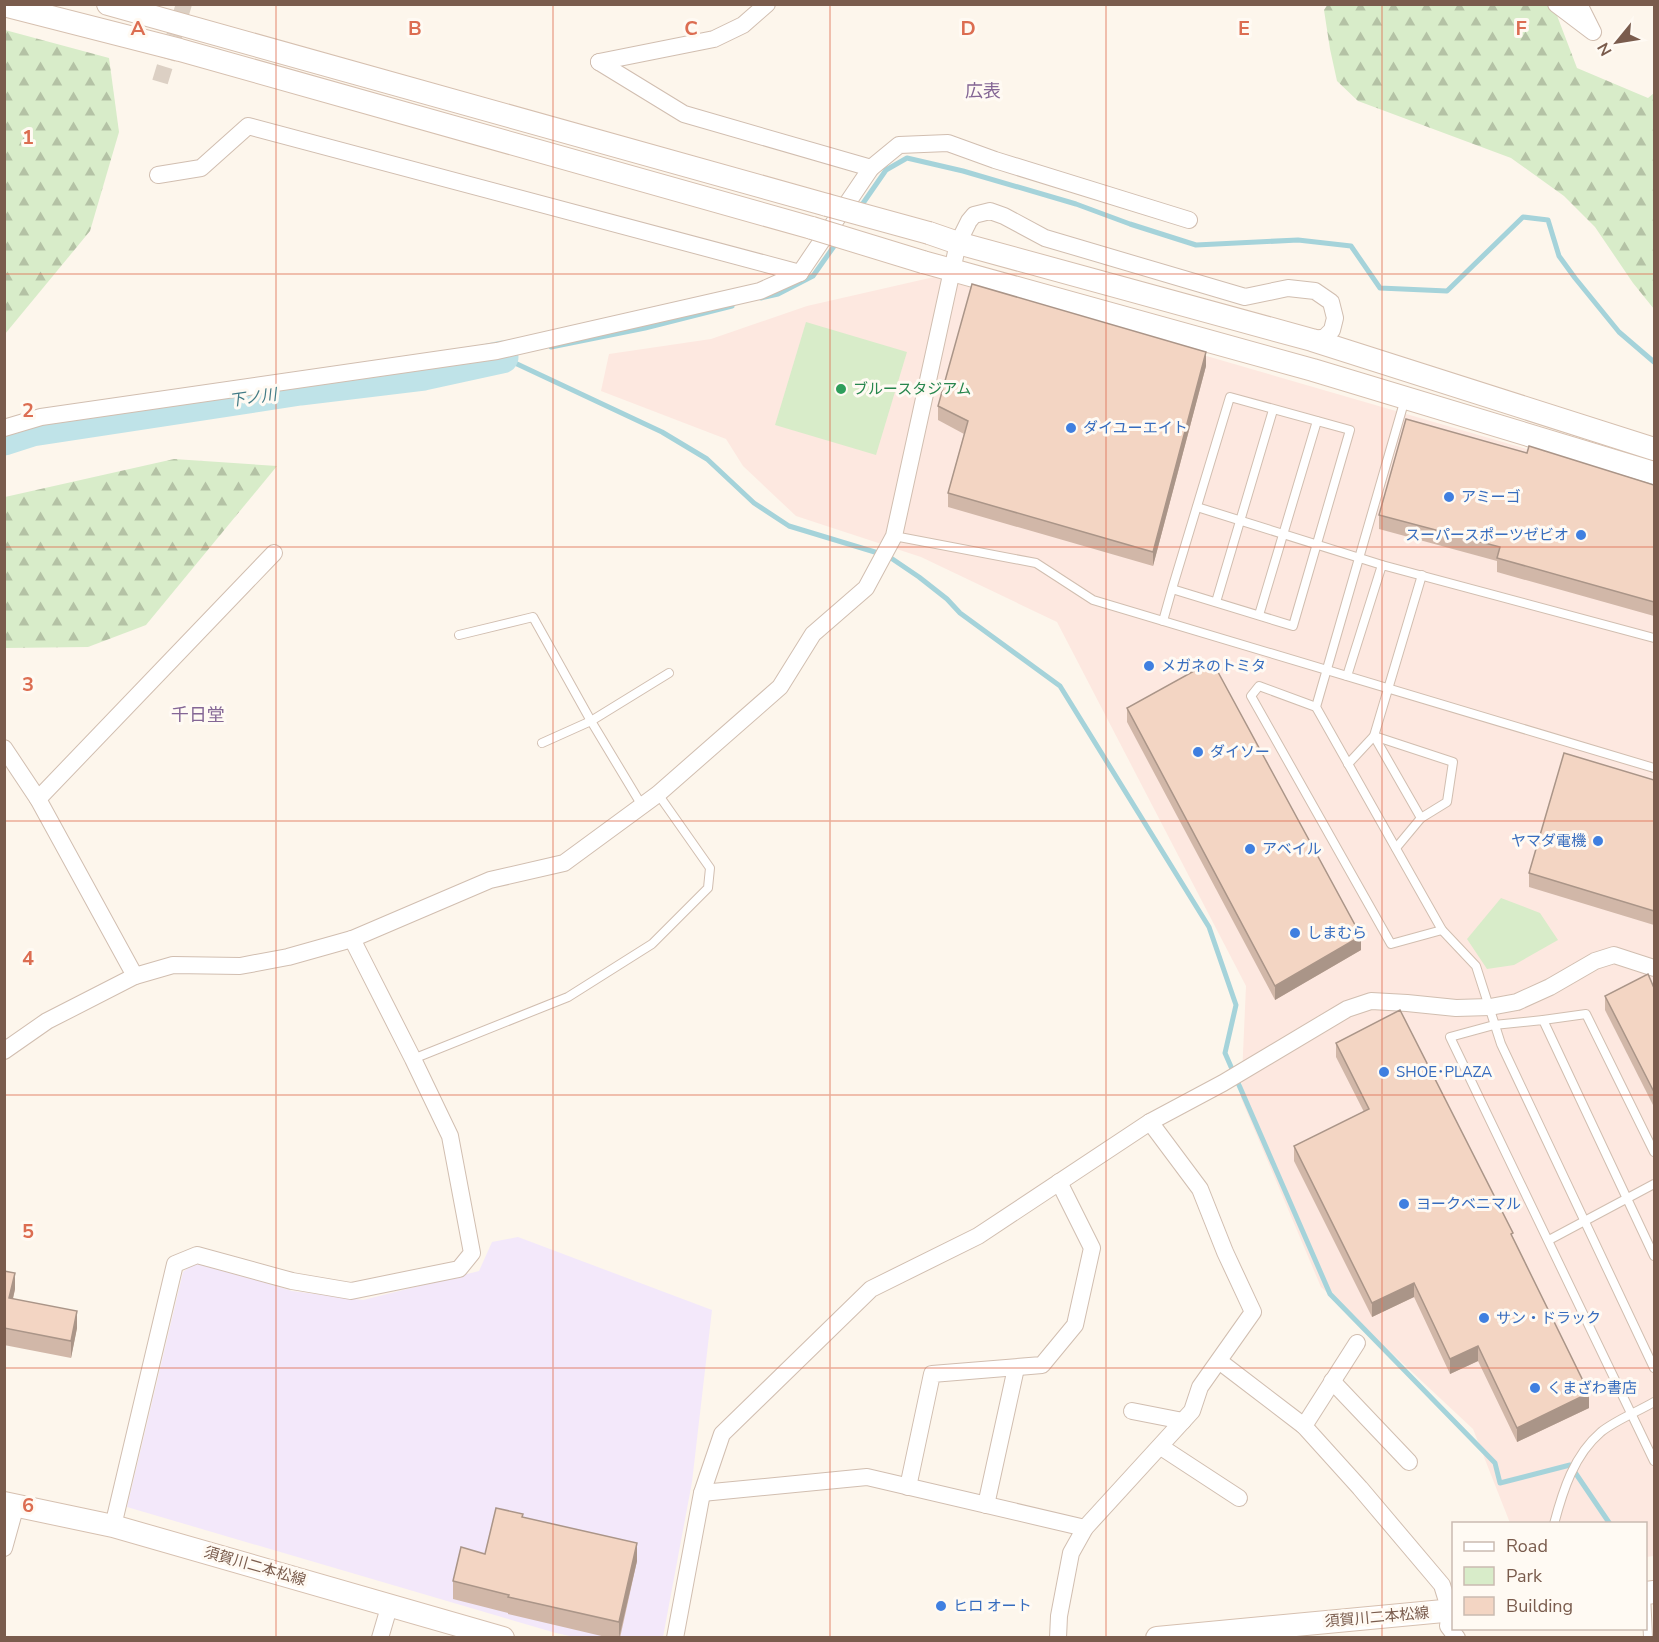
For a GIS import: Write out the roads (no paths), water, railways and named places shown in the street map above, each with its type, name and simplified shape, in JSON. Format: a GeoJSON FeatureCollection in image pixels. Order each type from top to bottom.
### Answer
{"type":"FeatureCollection","features":[{"type":"Feature","properties":{"kind":"street"},"geometry":{"type":"LineString","coordinates":[[108,4],[1312,340],[1654,449]]}},
{"type":"Feature","properties":{"kind":"street"},"geometry":{"type":"LineString","coordinates":[[767,4],[743,25],[714,39],[599,62],[684,114],[871,168]]}},
{"type":"Feature","properties":{"kind":"street"},"geometry":{"type":"LineString","coordinates":[[1556,4],[1593,32],[1579,4]]}},
{"type":"Feature","properties":{"kind":"street"},"geometry":{"type":"LineString","coordinates":[[4,5],[180,50],[812,228],[923,262],[1313,370],[1654,473]]}},
{"type":"Feature","properties":{"kind":"street"},"geometry":{"type":"LineString","coordinates":[[158,175],[201,168],[248,126],[800,273]]}},
{"type":"Feature","properties":{"kind":"street"},"geometry":{"type":"LineString","coordinates":[[4,428],[41,417],[497,351],[760,291],[800,273],[871,168],[899,145],[948,143],[995,160],[1189,220]]}},
{"type":"Feature","properties":{"kind":"street"},"geometry":{"type":"LineString","coordinates":[[4,1051],[47,1021],[135,976],[173,965],[240,966],[288,957],[352,939],[490,880],[564,863],[641,804],[658,794],[780,687],[813,634],[866,588],[894,536],[958,243],[974,215],[990,211],[1045,238],[1245,297],[1288,288],[1315,291],[1330,302],[1335,318],[1332,330],[1325,337],[1312,340]]}},
{"type":"Feature","properties":{"kind":"street"},"geometry":{"type":"LineString","coordinates":[[38,799],[274,553]]}},
{"type":"Feature","properties":{"kind":"street"},"geometry":{"type":"LineString","coordinates":[[4,748],[38,799],[135,976]]}},
{"type":"Feature","properties":{"kind":"street"},"geometry":{"type":"LineString","coordinates":[[113,1526],[175,1264],[197,1255],[292,1281],[351,1290],[459,1269],[472,1253],[450,1136],[352,939]]}},
{"type":"Feature","properties":{"kind":"street"},"geometry":{"type":"LineString","coordinates":[[675,1638],[702,1492],[722,1434],[871,1289],[978,1236],[1150,1122],[1223,1083],[1347,1009],[1371,1001],[1456,1008],[1490,1007],[1517,1002],[1550,987],[1596,961],[1614,955],[1654,968]]}},
{"type":"Feature","properties":{"kind":"street"},"geometry":{"type":"LineString","coordinates":[[1058,1638],[1059,1616],[1071,1553],[1085,1528],[1192,1411],[1200,1387],[1253,1312],[1200,1189],[1150,1122]]}},
{"type":"Feature","properties":{"kind":"street"},"geometry":{"type":"LineString","coordinates":[[908,1487],[932,1374],[1042,1365],[1075,1325],[1092,1248],[1059,1182]]}},
{"type":"Feature","properties":{"kind":"street"},"geometry":{"type":"LineString","coordinates":[[1304,1426],[1357,1344]]}},
{"type":"Feature","properties":{"kind":"street"},"geometry":{"type":"LineString","coordinates":[[1219,1361],[1304,1426],[1360,1488],[1442,1584],[1452,1611],[1448,1626],[1457,1638]]}},
{"type":"Feature","properties":{"kind":"street"},"geometry":{"type":"LineString","coordinates":[[986,1505],[1016,1368]]}},
{"type":"Feature","properties":{"kind":"street"},"geometry":{"type":"LineString","coordinates":[[1332,1382],[1409,1462]]}},
{"type":"Feature","properties":{"kind":"street"},"geometry":{"type":"LineString","coordinates":[[1132,1411],[1183,1421]]}},
{"type":"Feature","properties":{"kind":"street"},"geometry":{"type":"LineString","coordinates":[[1161,1447],[1239,1497]]}},
{"type":"Feature","properties":{"kind":"street"},"geometry":{"type":"LineString","coordinates":[[702,1492],[867,1477],[1085,1528]]}},
{"type":"Feature","properties":{"kind":"street"},"geometry":{"type":"LineString","coordinates":[[4,1548],[10,1504]]}},
{"type":"Feature","properties":{"kind":"street","name":"須賀川二本松線"},"geometry":{"type":"LineString","coordinates":[[10,1504],[113,1526],[503,1638]]}},
{"type":"Feature","properties":{"kind":"street"},"geometry":{"type":"LineString","coordinates":[[380,1638],[390,1604]]}},
{"type":"Feature","properties":{"kind":"street","name":"須賀川二本松線"},"geometry":{"type":"LineString","coordinates":[[1156,1638],[1452,1611]]}},
{"type":"Feature","properties":{"kind":"lane"},"geometry":{"type":"LineString","coordinates":[[1163,621],[1172,590],[1230,397],[1350,430],[1293,626],[1172,590]]}},
{"type":"Feature","properties":{"kind":"lane"},"geometry":{"type":"LineString","coordinates":[[1316,707],[1406,398]]}},
{"type":"Feature","properties":{"kind":"lane"},"geometry":{"type":"LineString","coordinates":[[1216,602],[1273,410]]}},
{"type":"Feature","properties":{"kind":"lane"},"geometry":{"type":"LineString","coordinates":[[1259,615],[1317,422]]}},
{"type":"Feature","properties":{"kind":"lane"},"geometry":{"type":"LineString","coordinates":[[1197,507],[1382,564],[1654,638]]}},
{"type":"Feature","properties":{"kind":"lane"},"geometry":{"type":"LineString","coordinates":[[894,536],[1036,563],[1094,600],[1654,768]]}},
{"type":"Feature","properties":{"kind":"lane"},"geometry":{"type":"LineString","coordinates":[[1347,676],[1382,564]]}},
{"type":"Feature","properties":{"kind":"lane"},"geometry":{"type":"LineString","coordinates":[[1348,764],[1374,736],[1422,575]]}},
{"type":"Feature","properties":{"kind":"lane"},"geometry":{"type":"LineString","coordinates":[[459,635],[533,616],[591,721],[641,804]]}},
{"type":"Feature","properties":{"kind":"lane"},"geometry":{"type":"LineString","coordinates":[[542,743],[591,721],[669,673]]}},
{"type":"Feature","properties":{"kind":"lane"},"geometry":{"type":"LineString","coordinates":[[1442,930],[1391,944],[1251,696],[1259,686],[1316,707],[1442,930],[1476,966],[1501,1044],[1654,1368]]}},
{"type":"Feature","properties":{"kind":"lane"},"geometry":{"type":"LineString","coordinates":[[1374,736],[1421,818]]}},
{"type":"Feature","properties":{"kind":"lane"},"geometry":{"type":"LineString","coordinates":[[1374,736],[1454,762],[1447,802],[1421,818],[1396,848]]}},
{"type":"Feature","properties":{"kind":"lane"},"geometry":{"type":"LineString","coordinates":[[413,1059],[568,997],[652,944],[708,888],[710,867],[658,794]]}},
{"type":"Feature","properties":{"kind":"lane"},"geometry":{"type":"LineString","coordinates":[[1654,1152],[1586,1014],[1494,1025],[1450,1037],[1633,1414],[1651,1442],[1654,1461]]}},
{"type":"Feature","properties":{"kind":"lane"},"geometry":{"type":"LineString","coordinates":[[1543,1020],[1654,1256]]}},
{"type":"Feature","properties":{"kind":"lane"},"geometry":{"type":"LineString","coordinates":[[1549,1240],[1654,1185]]}},
{"type":"Feature","properties":{"kind":"lane"},"geometry":{"type":"LineString","coordinates":[[1554,1522],[1561,1496],[1580,1454],[1602,1432],[1654,1402]]}},
{"type":"Feature","properties":{"kind":"lane"},"geometry":{"type":"LineString","coordinates":[[1647,1616],[1648,1638]]}},
{"type":"Feature","properties":{"kind":"waterway"},"geometry":{"type":"LineString","coordinates":[[859,209],[886,170],[907,158],[963,171],[1076,204],[1196,245],[1298,240],[1351,246],[1380,288],[1447,291],[1523,217],[1548,220],[1559,256],[1575,278],[1619,332],[1654,362]]}},
{"type":"Feature","properties":{"kind":"waterway"},"geometry":{"type":"LineString","coordinates":[[761,298],[778,294],[813,276],[837,242]]}},
{"type":"Feature","properties":{"kind":"waterway"},"geometry":{"type":"LineString","coordinates":[[551,347],[645,328],[732,306]]}},
{"type":"Feature","properties":{"kind":"waterway"},"geometry":{"type":"LineString","coordinates":[[502,357],[662,432],[707,459],[754,503],[789,526],[888,556],[947,599],[960,613],[1060,686],[1209,927],[1236,1005],[1225,1053],[1330,1294],[1495,1463],[1500,1483],[1570,1465],[1609,1522]]}},
{"type":"Feature","properties":{"kind":"waterway","name":"下ノ川"},"geometry":{"type":"LineString","coordinates":[[4,439],[32,430],[300,389],[424,374],[502,357]]}},
{"type":"Feature","properties":{"kind":"tunnel"},"geometry":{"type":"LineString","coordinates":[[160,82],[184,4]]}},
{"type":"Feature","properties":{"kind":"place","name":"ブルースタジアム"},"geometry":{"type":"Point","coordinates":[841,389]}},
{"type":"Feature","properties":{"kind":"place","name":"ダイユーエイト"},"geometry":{"type":"Point","coordinates":[1071,428]}},
{"type":"Feature","properties":{"kind":"place","name":"アミーゴ"},"geometry":{"type":"Point","coordinates":[1449,497]}},
{"type":"Feature","properties":{"kind":"place","name":"スーパースポーツゼビオ"},"geometry":{"type":"Point","coordinates":[1581,535]}},
{"type":"Feature","properties":{"kind":"place","name":"メガネのトミタ"},"geometry":{"type":"Point","coordinates":[1149,666]}},
{"type":"Feature","properties":{"kind":"place","name":"ダイソー"},"geometry":{"type":"Point","coordinates":[1198,752]}},
{"type":"Feature","properties":{"kind":"place","name":"ヤマダ電機"},"geometry":{"type":"Point","coordinates":[1598,841]}},
{"type":"Feature","properties":{"kind":"place","name":"アベイル"},"geometry":{"type":"Point","coordinates":[1250,849]}},
{"type":"Feature","properties":{"kind":"place","name":"しまむら"},"geometry":{"type":"Point","coordinates":[1295,933]}},
{"type":"Feature","properties":{"kind":"place","name":"SHOE･PLAZA"},"geometry":{"type":"Point","coordinates":[1384,1072]}},
{"type":"Feature","properties":{"kind":"place","name":"ヨークベニマル"},"geometry":{"type":"Point","coordinates":[1404,1204]}},
{"type":"Feature","properties":{"kind":"place","name":"サン・ドラック"},"geometry":{"type":"Point","coordinates":[1484,1318]}},
{"type":"Feature","properties":{"kind":"place","name":"くまざわ書店"},"geometry":{"type":"Point","coordinates":[1535,1388]}},
{"type":"Feature","properties":{"kind":"place","name":"ヒロ オート"},"geometry":{"type":"Point","coordinates":[941,1606]}},
{"type":"Feature","properties":{"kind":"district","name":"広表"},"geometry":{"type":"Point","coordinates":[983,91]}},
{"type":"Feature","properties":{"kind":"district","name":"千日堂"},"geometry":{"type":"Point","coordinates":[198,715]}}]}
